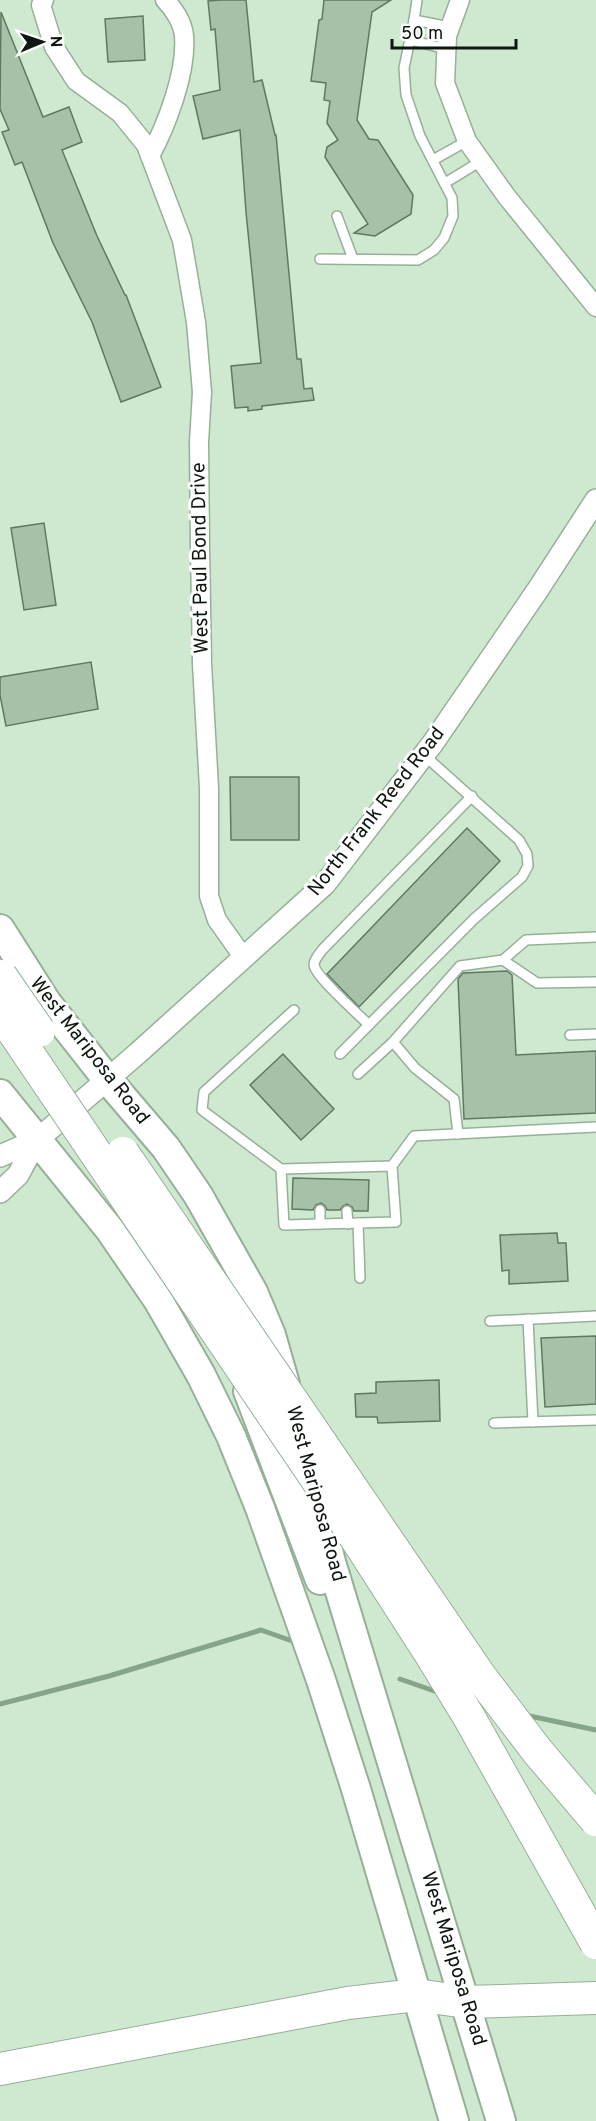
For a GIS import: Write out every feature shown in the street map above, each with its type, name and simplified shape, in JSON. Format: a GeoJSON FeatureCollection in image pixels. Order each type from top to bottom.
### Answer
{"type":"FeatureCollection","features":[{"type":"Feature","properties":{"kind":"highway","name":"West Mariposa Road"},"geometry":{"type":"LineString","coordinates":[[0,929],[47,1003],[107,1079],[166,1148],[198,1195],[253,1292],[271,1335],[284,1379],[323,1566],[379,1718],[501,2121]]}},
{"type":"Feature","properties":{"kind":"highway"},"geometry":{"type":"LineString","coordinates":[[1,975],[480,1676],[538,1752],[596,1820]]}},
{"type":"Feature","properties":{"kind":"highway"},"geometry":{"type":"LineString","coordinates":[[0,1012],[343,1518],[422,1641],[469,1717],[596,1943]]}},
{"type":"Feature","properties":{"kind":"highway"},"geometry":{"type":"LineString","coordinates":[[0,1094],[44,1133],[158,1300],[201,1376],[248,1477],[324,1691],[454,2121]]}},
{"type":"Feature","properties":{"kind":"highway"},"geometry":{"type":"LineString","coordinates":[[44,1133],[68,1124],[88,1130],[98,1140],[151,1213],[208,1305],[228,1345],[323,1566]]}},
{"type":"Feature","properties":{"kind":"highway"},"geometry":{"type":"LineString","coordinates":[[0,2069],[348,2003],[416,1995],[466,2002],[596,1998]]}},
{"type":"Feature","properties":{"kind":"street","name":"West Paul Bond Drive"},"geometry":{"type":"LineString","coordinates":[[44,0],[41,5],[54,47],[76,81],[120,113],[146,145],[182,240],[196,322],[202,392],[199,442],[200,547],[202,664],[209,788],[208,896],[217,920],[244,958]]}},
{"type":"Feature","properties":{"kind":"street"},"geometry":{"type":"LineString","coordinates":[[150,156],[181,81],[184,35],[174,9],[165,0]]}},
{"type":"Feature","properties":{"kind":"street"},"geometry":{"type":"LineString","coordinates":[[460,0],[447,36],[445,83],[467,141],[507,197],[596,307]]}},
{"type":"Feature","properties":{"kind":"street","name":"North Frank Reed Road"},"geometry":{"type":"LineString","coordinates":[[44,1133],[325,884],[424,755],[537,591],[596,500]]}},
{"type":"Feature","properties":{"kind":"street"},"geometry":{"type":"LineString","coordinates":[[0,1156],[44,1133]]}},
{"type":"Feature","properties":{"kind":"street"},"geometry":{"type":"LineString","coordinates":[[0,1192],[18,1175],[44,1133]]}},
{"type":"Feature","properties":{"kind":"lane"},"geometry":{"type":"LineString","coordinates":[[320,259],[418,260],[435,249],[444,238],[453,216],[452,198],[420,136],[406,95],[404,68],[417,0]]}},
{"type":"Feature","properties":{"kind":"lane"},"geometry":{"type":"LineString","coordinates":[[414,20],[450,27]]}},
{"type":"Feature","properties":{"kind":"lane"},"geometry":{"type":"LineString","coordinates":[[410,40],[446,49]]}},
{"type":"Feature","properties":{"kind":"lane"},"geometry":{"type":"LineString","coordinates":[[433,160],[467,141]]}},
{"type":"Feature","properties":{"kind":"lane"},"geometry":{"type":"LineString","coordinates":[[445,183],[481,160]]}},
{"type":"Feature","properties":{"kind":"lane"},"geometry":{"type":"LineString","coordinates":[[337,216],[353,259]]}},
{"type":"Feature","properties":{"kind":"lane"},"geometry":{"type":"LineString","coordinates":[[340,1054],[474,919],[522,877],[528,866],[527,854],[519,840],[424,755]]}},
{"type":"Feature","properties":{"kind":"lane"},"geometry":{"type":"LineString","coordinates":[[369,1026],[327,984],[314,968],[314,961],[472,796]]}},
{"type":"Feature","properties":{"kind":"lane"},"geometry":{"type":"LineString","coordinates":[[358,1074],[393,1042],[460,966],[503,960],[526,940],[596,937]]}},
{"type":"Feature","properties":{"kind":"lane"},"geometry":{"type":"LineString","coordinates":[[503,960],[537,983],[596,981]]}},
{"type":"Feature","properties":{"kind":"lane"},"geometry":{"type":"LineString","coordinates":[[294,1010],[204,1092],[202,1110],[281,1169],[392,1166]]}},
{"type":"Feature","properties":{"kind":"lane"},"geometry":{"type":"LineString","coordinates":[[570,1035],[596,1034]]}},
{"type":"Feature","properties":{"kind":"lane"},"geometry":{"type":"LineString","coordinates":[[393,1042],[415,1068],[454,1100],[458,1134]]}},
{"type":"Feature","properties":{"kind":"lane"},"geometry":{"type":"LineString","coordinates":[[281,1169],[284,1225],[396,1222],[392,1166],[414,1136],[596,1127]]}},
{"type":"Feature","properties":{"kind":"lane"},"geometry":{"type":"LineString","coordinates":[[348,1167],[348,1179]]}},
{"type":"Feature","properties":{"kind":"lane"},"geometry":{"type":"LineString","coordinates":[[321,1168],[321,1178]]}},
{"type":"Feature","properties":{"kind":"lane"},"geometry":{"type":"LineString","coordinates":[[320,1210],[320,1224]]}},
{"type":"Feature","properties":{"kind":"lane"},"geometry":{"type":"LineString","coordinates":[[347,1211],[348,1224]]}},
{"type":"Feature","properties":{"kind":"lane"},"geometry":{"type":"LineString","coordinates":[[358,1223],[360,1278]]}},
{"type":"Feature","properties":{"kind":"lane"},"geometry":{"type":"LineString","coordinates":[[490,1321],[596,1316]]}},
{"type":"Feature","properties":{"kind":"lane"},"geometry":{"type":"LineString","coordinates":[[528,1319],[533,1422]]}},
{"type":"Feature","properties":{"kind":"lane"},"geometry":{"type":"LineString","coordinates":[[494,1423],[596,1420]]}},
{"type":"Feature","properties":{"kind":"building"},"geometry":{"type":"Polygon","coordinates":[[[246,0],[254,82],[262,80],[276,135],[297,359],[301,359],[304,389],[312,388],[314,400],[262,406],[262,409],[248,411],[248,407],[235,408],[231,366],[261,363],[240,130],[203,139],[193,96],[220,90],[215,29],[211,30],[208,1],[246,0]]]}},
{"type":"Feature","properties":{"kind":"building"},"geometry":{"type":"Polygon","coordinates":[[[324,0],[391,0],[372,12],[357,120],[369,139],[378,140],[413,195],[411,214],[375,236],[354,233],[368,224],[325,157],[327,147],[338,140],[327,123],[330,101],[324,100],[326,83],[311,81],[324,0]]]}},
{"type":"Feature","properties":{"kind":"building"},"geometry":{"type":"Polygon","coordinates":[[[1,12],[43,117],[69,107],[82,142],[62,150],[97,236],[126,295],[161,387],[121,402],[92,322],[53,243],[22,162],[15,165],[2,132],[9,130],[0,109],[1,12]]]}},
{"type":"Feature","properties":{"kind":"building"},"geometry":{"type":"Polygon","coordinates":[[[143,16],[145,60],[108,62],[105,19],[143,16]]]}},
{"type":"Feature","properties":{"kind":"building"},"geometry":{"type":"Polygon","coordinates":[[[44,523],[56,605],[24,610],[11,528],[44,523]]]}},
{"type":"Feature","properties":{"kind":"building"},"geometry":{"type":"Polygon","coordinates":[[[91,662],[98,709],[6,726],[0,695],[0,677],[91,662]]]}},
{"type":"Feature","properties":{"kind":"building"},"geometry":{"type":"Polygon","coordinates":[[[230,777],[299,777],[299,840],[231,840],[230,777]]]}},
{"type":"Feature","properties":{"kind":"building"},"geometry":{"type":"Polygon","coordinates":[[[467,828],[500,861],[359,1007],[327,974],[467,828]]]}},
{"type":"Feature","properties":{"kind":"building"},"geometry":{"type":"Polygon","coordinates":[[[507,971],[512,975],[516,1055],[596,1051],[596,1113],[464,1119],[458,979],[463,973],[507,971]]]}},
{"type":"Feature","properties":{"kind":"building"},"geometry":{"type":"Polygon","coordinates":[[[283,1054],[334,1109],[301,1140],[250,1085],[283,1054]]]}},
{"type":"Feature","properties":{"kind":"building"},"geometry":{"type":"Polygon","coordinates":[[[293,1178],[369,1180],[368,1211],[354,1211],[347,1204],[340,1210],[327,1210],[321,1203],[313,1210],[292,1209],[293,1178]]]}},
{"type":"Feature","properties":{"kind":"building"},"geometry":{"type":"Polygon","coordinates":[[[557,1233],[558,1243],[566,1243],[568,1281],[509,1284],[509,1270],[502,1271],[500,1235],[557,1233]]]}},
{"type":"Feature","properties":{"kind":"building"},"geometry":{"type":"Polygon","coordinates":[[[596,1336],[596,1404],[545,1407],[541,1338],[596,1336]]]}},
{"type":"Feature","properties":{"kind":"building"},"geometry":{"type":"Polygon","coordinates":[[[439,1380],[440,1421],[378,1423],[377,1417],[356,1417],[355,1394],[376,1393],[376,1382],[439,1380]]]}},
{"type":"Feature","properties":{"kind":"waterway"},"geometry":{"type":"LineString","coordinates":[[0,1704],[109,1676],[261,1630],[295,1642]]}},
{"type":"Feature","properties":{"kind":"waterway"},"geometry":{"type":"LineString","coordinates":[[400,1679],[440,1693]]}},
{"type":"Feature","properties":{"kind":"waterway"},"geometry":{"type":"LineString","coordinates":[[525,1715],[596,1730]]}}]}
